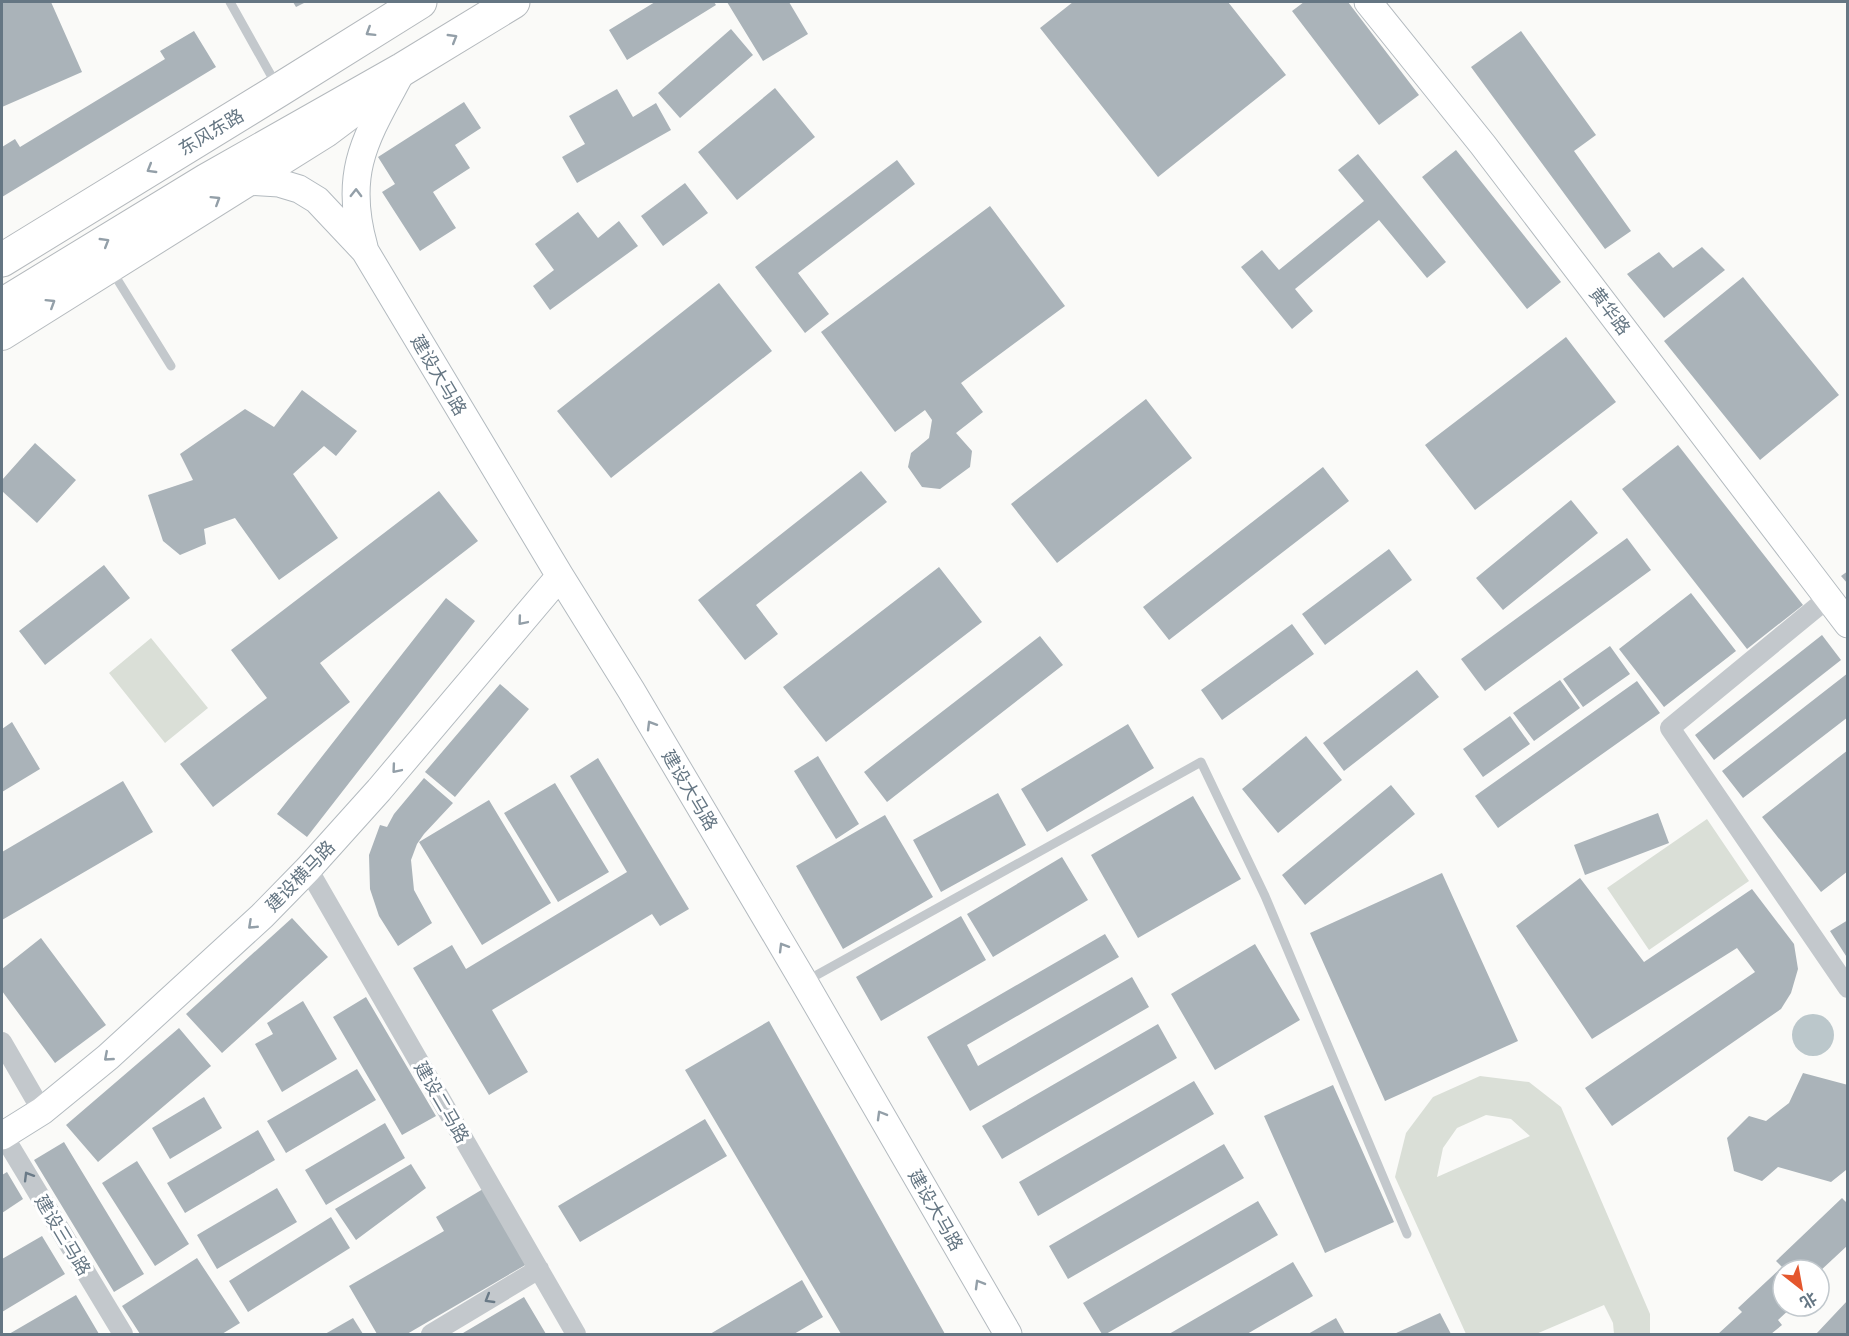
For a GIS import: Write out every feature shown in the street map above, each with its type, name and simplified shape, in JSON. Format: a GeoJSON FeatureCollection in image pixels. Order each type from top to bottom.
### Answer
{"type":"FeatureCollection","features":[{"type":"Feature","properties":{"kind":"highway","name":"东风东路"},"geometry":{"type":"LineString","coordinates":[[2,260],[420,2]]}},
{"type":"Feature","properties":{"kind":"highway"},"geometry":{"type":"LineString","coordinates":[[2,305],[207,180],[403,69],[513,2]]}},
{"type":"Feature","properties":{"kind":"main road"},"geometry":{"type":"LineString","coordinates":[[2,335],[318,137],[355,111],[403,69]]}},
{"type":"Feature","properties":{"kind":"street","name":"黄华路"},"geometry":{"type":"LineString","coordinates":[[1368,2],[1483,145],[1848,624]]}},
{"type":"Feature","properties":{"kind":"street"},"geometry":{"type":"LineString","coordinates":[[365,251],[357,222],[355,198],[357,171],[365,142],[403,69]]}},
{"type":"Feature","properties":{"kind":"street"},"geometry":{"type":"LineString","coordinates":[[246,181],[279,183],[299,189],[317,200],[365,251]]}},
{"type":"Feature","properties":{"kind":"street","name":"建设大马路"},"geometry":{"type":"LineString","coordinates":[[365,251],[631,690],[804,982],[1008,1335]]}},
{"type":"Feature","properties":{"kind":"street","name":"建设横马路"},"geometry":{"type":"LineString","coordinates":[[2,1136],[42,1111],[108,1057],[262,916],[308,870],[379,790],[560,576]]}},
{"type":"Feature","properties":{"kind":"street"},"geometry":{"type":"LineString","coordinates":[[1828,598],[1671,728],[1848,988]]}},
{"type":"Feature","properties":{"kind":"street","name":"建设二马路"},"geometry":{"type":"LineString","coordinates":[[308,870],[576,1335]]}},
{"type":"Feature","properties":{"kind":"street"},"geometry":{"type":"LineString","coordinates":[[2,1042],[42,1111]]}},
{"type":"Feature","properties":{"kind":"street","name":"建设三马路"},"geometry":{"type":"LineString","coordinates":[[2,1136],[123,1335]]}},
{"type":"Feature","properties":{"kind":"street"},"geometry":{"type":"LineString","coordinates":[[431,1335],[539,1269]]}},
{"type":"Feature","properties":{"kind":"lane"},"geometry":{"type":"LineString","coordinates":[[230,2],[279,90]]}},
{"type":"Feature","properties":{"kind":"lane"},"geometry":{"type":"LineString","coordinates":[[109,267],[171,366]]}},
{"type":"Feature","properties":{"kind":"lane"},"geometry":{"type":"LineString","coordinates":[[804,982],[1201,762],[1265,896],[1407,1234]]}},
{"type":"Feature","properties":{"kind":"shaded area"},"geometry":{"type":"Polygon","coordinates":[[[151,638],[208,708],[165,743],[109,673],[151,638]]]}},
{"type":"Feature","properties":{"kind":"shaded area"},"geometry":{"type":"Polygon","coordinates":[[[1707,819],[1749,881],[1649,950],[1607,888],[1707,819]]]}},
{"type":"Feature","properties":{"kind":"shaded area"},"geometry":{"type":"Polygon","coordinates":[[[1813,1014],[1821,1015],[1828,1020],[1833,1027],[1833,1043],[1828,1050],[1821,1055],[1813,1056],[1805,1055],[1798,1050],[1793,1043],[1792,1035],[1793,1027],[1798,1020],[1805,1015],[1813,1014]]]}},
{"type":"Feature","properties":{"kind":"shaded area"},"geometry":{"type":"Polygon","coordinates":[[[1480,1076],[1529,1082],[1561,1107],[1650,1314],[1650,1334],[1614,1334],[1613,1323],[1604,1305],[1536,1334],[1466,1334],[1395,1177],[1406,1133],[1433,1097],[1480,1076]],[[1486,1115],[1457,1128],[1443,1148],[1437,1177],[1530,1136],[1511,1119],[1486,1115]]]}},
{"type":"Feature","properties":{"kind":"building"},"geometry":{"type":"Polygon","coordinates":[[[2,2],[51,2],[82,72],[2,107],[2,2]]]}},
{"type":"Feature","properties":{"kind":"building"},"geometry":{"type":"Polygon","coordinates":[[[293,2],[306,2],[296,7],[293,2]]]}},
{"type":"Feature","properties":{"kind":"building"},"geometry":{"type":"Polygon","coordinates":[[[655,2],[714,2],[716,5],[627,60],[609,30],[655,2]]]}},
{"type":"Feature","properties":{"kind":"building"},"geometry":{"type":"Polygon","coordinates":[[[727,2],[789,2],[808,34],[763,61],[727,2]]]}},
{"type":"Feature","properties":{"kind":"building"},"geometry":{"type":"Polygon","coordinates":[[[1073,2],[1228,2],[1286,75],[1158,177],[1040,28],[1073,2]]]}},
{"type":"Feature","properties":{"kind":"building"},"geometry":{"type":"Polygon","coordinates":[[[1304,2],[1348,2],[1419,95],[1379,125],[1292,11],[1304,2]]]}},
{"type":"Feature","properties":{"kind":"building"},"geometry":{"type":"Polygon","coordinates":[[[731,29],[753,55],[680,118],[658,93],[731,29]]]}},
{"type":"Feature","properties":{"kind":"building"},"geometry":{"type":"Polygon","coordinates":[[[194,31],[216,67],[2,197],[2,147],[15,139],[20,147],[165,59],[160,51],[194,31]]]}},
{"type":"Feature","properties":{"kind":"building"},"geometry":{"type":"Polygon","coordinates":[[[1521,31],[1596,135],[1574,151],[1631,231],[1605,249],[1471,67],[1521,31]]]}},
{"type":"Feature","properties":{"kind":"building"},"geometry":{"type":"Polygon","coordinates":[[[775,88],[815,137],[737,200],[698,152],[775,88]]]}},
{"type":"Feature","properties":{"kind":"building"},"geometry":{"type":"Polygon","coordinates":[[[617,89],[633,117],[656,103],[671,130],[577,183],[562,157],[585,144],[569,116],[617,89]]]}},
{"type":"Feature","properties":{"kind":"building"},"geometry":{"type":"Polygon","coordinates":[[[464,102],[481,128],[455,145],[470,168],[433,192],[456,228],[420,251],[382,192],[395,184],[378,157],[464,102]]]}},
{"type":"Feature","properties":{"kind":"building"},"geometry":{"type":"Polygon","coordinates":[[[1456,150],[1561,282],[1527,309],[1422,177],[1456,150]]]}},
{"type":"Feature","properties":{"kind":"building"},"geometry":{"type":"Polygon","coordinates":[[[1358,154],[1446,262],[1427,278],[1379,220],[1295,289],[1313,311],[1292,329],[1241,267],[1262,250],[1279,270],[1364,201],[1338,170],[1358,154]]]}},
{"type":"Feature","properties":{"kind":"building"},"geometry":{"type":"Polygon","coordinates":[[[897,160],[915,184],[798,273],[829,314],[805,333],[755,267],[897,160]]]}},
{"type":"Feature","properties":{"kind":"building"},"geometry":{"type":"Polygon","coordinates":[[[685,183],[708,213],[663,246],[641,216],[685,183]]]}},
{"type":"Feature","properties":{"kind":"building"},"geometry":{"type":"Polygon","coordinates":[[[990,206],[1065,306],[961,383],[983,412],[956,433],[972,451],[970,467],[940,489],[922,487],[908,467],[911,453],[929,438],[932,420],[925,410],[895,432],[821,332],[990,206]]]}},
{"type":"Feature","properties":{"kind":"building"},"geometry":{"type":"Polygon","coordinates":[[[578,212],[598,238],[619,221],[638,246],[550,310],[533,286],[554,270],[535,244],[578,212]]]}},
{"type":"Feature","properties":{"kind":"building"},"geometry":{"type":"Polygon","coordinates":[[[1702,247],[1725,270],[1664,318],[1627,274],[1659,252],[1673,268],[1702,247]]]}},
{"type":"Feature","properties":{"kind":"building"},"geometry":{"type":"Polygon","coordinates":[[[1743,277],[1839,395],[1760,460],[1664,341],[1743,277]]]}},
{"type":"Feature","properties":{"kind":"building"},"geometry":{"type":"Polygon","coordinates":[[[719,283],[772,351],[611,478],[557,411],[719,283]]]}},
{"type":"Feature","properties":{"kind":"building"},"geometry":{"type":"Polygon","coordinates":[[[1566,337],[1616,402],[1475,510],[1425,445],[1566,337]]]}},
{"type":"Feature","properties":{"kind":"building"},"geometry":{"type":"Polygon","coordinates":[[[302,390],[357,431],[336,456],[324,446],[293,474],[338,538],[279,580],[235,518],[204,529],[206,544],[180,555],[163,541],[148,495],[193,480],[180,454],[245,409],[274,427],[302,390]]]}},
{"type":"Feature","properties":{"kind":"building"},"geometry":{"type":"Polygon","coordinates":[[[1146,399],[1192,458],[1057,563],[1011,504],[1146,399]]]}},
{"type":"Feature","properties":{"kind":"building"},"geometry":{"type":"Polygon","coordinates":[[[35,443],[76,480],[37,523],[2,491],[2,480],[35,443]]]}},
{"type":"Feature","properties":{"kind":"building"},"geometry":{"type":"Polygon","coordinates":[[[1678,445],[1803,605],[1747,649],[1622,489],[1678,445]]]}},
{"type":"Feature","properties":{"kind":"building"},"geometry":{"type":"Polygon","coordinates":[[[1323,467],[1349,501],[1169,640],[1143,607],[1323,467]]]}},
{"type":"Feature","properties":{"kind":"building"},"geometry":{"type":"Polygon","coordinates":[[[861,471],[887,502],[756,605],[778,634],[745,660],[698,600],[861,471]]]}},
{"type":"Feature","properties":{"kind":"building"},"geometry":{"type":"Polygon","coordinates":[[[439,491],[478,541],[320,663],[350,702],[213,807],[180,764],[267,698],[231,650],[439,491]]]}},
{"type":"Feature","properties":{"kind":"building"},"geometry":{"type":"Polygon","coordinates":[[[1571,500],[1598,533],[1503,610],[1476,578],[1571,500]]]}},
{"type":"Feature","properties":{"kind":"building"},"geometry":{"type":"Polygon","coordinates":[[[1627,538],[1651,570],[1485,691],[1461,659],[1627,538]]]}},
{"type":"Feature","properties":{"kind":"building"},"geometry":{"type":"Polygon","coordinates":[[[1389,549],[1412,580],[1325,645],[1302,614],[1389,549]]]}},
{"type":"Feature","properties":{"kind":"building"},"geometry":{"type":"Polygon","coordinates":[[[104,565],[130,598],[45,665],[19,631],[104,565]]]}},
{"type":"Feature","properties":{"kind":"building"},"geometry":{"type":"Polygon","coordinates":[[[939,567],[982,622],[826,742],[783,687],[939,567]]]}},
{"type":"Feature","properties":{"kind":"building"},"geometry":{"type":"Polygon","coordinates":[[[1848,571],[1848,584],[1841,576],[1848,571]]]}},
{"type":"Feature","properties":{"kind":"building"},"geometry":{"type":"Polygon","coordinates":[[[1691,593],[1736,651],[1664,707],[1619,649],[1691,593]]]}},
{"type":"Feature","properties":{"kind":"building"},"geometry":{"type":"Polygon","coordinates":[[[446,598],[475,621],[307,837],[277,814],[446,598]]]}},
{"type":"Feature","properties":{"kind":"building"},"geometry":{"type":"Polygon","coordinates":[[[1292,624],[1314,654],[1222,720],[1201,690],[1292,624]]]}},
{"type":"Feature","properties":{"kind":"building"},"geometry":{"type":"Polygon","coordinates":[[[1822,635],[1841,660],[1714,760],[1695,735],[1822,635]]]}},
{"type":"Feature","properties":{"kind":"building"},"geometry":{"type":"Polygon","coordinates":[[[1040,636],[1063,665],[887,802],[864,772],[1040,636]]]}},
{"type":"Feature","properties":{"kind":"building"},"geometry":{"type":"Polygon","coordinates":[[[1610,646],[1630,674],[1583,707],[1563,679],[1610,646]]]}},
{"type":"Feature","properties":{"kind":"building"},"geometry":{"type":"Polygon","coordinates":[[[1417,670],[1439,697],[1344,771],[1323,743],[1417,670]]]}},
{"type":"Feature","properties":{"kind":"building"},"geometry":{"type":"Polygon","coordinates":[[[1848,673],[1848,717],[1743,798],[1722,771],[1848,673]]]}},
{"type":"Feature","properties":{"kind":"building"},"geometry":{"type":"Polygon","coordinates":[[[1560,680],[1580,708],[1534,741],[1513,713],[1560,680]]]}},
{"type":"Feature","properties":{"kind":"building"},"geometry":{"type":"Polygon","coordinates":[[[1637,681],[1660,713],[1498,828],[1475,796],[1637,681]]]}},
{"type":"Feature","properties":{"kind":"building"},"geometry":{"type":"Polygon","coordinates":[[[500,684],[529,709],[455,797],[425,772],[500,684]]]}},
{"type":"Feature","properties":{"kind":"building"},"geometry":{"type":"Polygon","coordinates":[[[1510,716],[1530,744],[1483,777],[1463,749],[1510,716]]]}},
{"type":"Feature","properties":{"kind":"building"},"geometry":{"type":"Polygon","coordinates":[[[12,722],[40,769],[2,792],[2,729],[12,722]]]}},
{"type":"Feature","properties":{"kind":"building"},"geometry":{"type":"Polygon","coordinates":[[[1128,724],[1154,768],[1047,832],[1021,789],[1128,724]]]}},
{"type":"Feature","properties":{"kind":"building"},"geometry":{"type":"Polygon","coordinates":[[[1306,736],[1342,780],[1278,833],[1242,789],[1306,736]]]}},
{"type":"Feature","properties":{"kind":"building"},"geometry":{"type":"Polygon","coordinates":[[[1848,750],[1848,871],[1821,892],[1762,817],[1848,750]]]}},
{"type":"Feature","properties":{"kind":"building"},"geometry":{"type":"Polygon","coordinates":[[[818,756],[859,824],[836,839],[794,771],[818,756]]]}},
{"type":"Feature","properties":{"kind":"building"},"geometry":{"type":"Polygon","coordinates":[[[598,758],[689,909],[660,926],[652,914],[492,1010],[528,1072],[489,1095],[413,968],[452,945],[466,969],[627,872],[570,776],[598,758]]]}},
{"type":"Feature","properties":{"kind":"building"},"geometry":{"type":"Polygon","coordinates":[[[424,778],[453,803],[424,834],[411,860],[414,890],[432,923],[398,946],[379,916],[370,889],[369,855],[380,825],[387,827],[394,814],[424,778]]]}},
{"type":"Feature","properties":{"kind":"building"},"geometry":{"type":"Polygon","coordinates":[[[123,781],[153,832],[2,920],[2,852],[123,781]]]}},
{"type":"Feature","properties":{"kind":"building"},"geometry":{"type":"Polygon","coordinates":[[[555,783],[609,872],[558,902],[504,813],[555,783]]]}},
{"type":"Feature","properties":{"kind":"building"},"geometry":{"type":"Polygon","coordinates":[[[1391,785],[1415,814],[1305,905],[1282,875],[1391,785]]]}},
{"type":"Feature","properties":{"kind":"building"},"geometry":{"type":"Polygon","coordinates":[[[998,793],[1026,845],[941,892],[913,840],[998,793]]]}},
{"type":"Feature","properties":{"kind":"building"},"geometry":{"type":"Polygon","coordinates":[[[1193,796],[1241,879],[1138,938],[1091,855],[1193,796]]]}},
{"type":"Feature","properties":{"kind":"building"},"geometry":{"type":"Polygon","coordinates":[[[489,800],[551,903],[482,945],[419,842],[489,800]]]}},
{"type":"Feature","properties":{"kind":"building"},"geometry":{"type":"Polygon","coordinates":[[[1658,813],[1669,843],[1585,875],[1574,845],[1658,813]]]}},
{"type":"Feature","properties":{"kind":"building"},"geometry":{"type":"Polygon","coordinates":[[[885,815],[933,897],[843,949],[796,866],[885,815]]]}},
{"type":"Feature","properties":{"kind":"building"},"geometry":{"type":"Polygon","coordinates":[[[1062,857],[1088,900],[993,957],[967,914],[1062,857]]]}},
{"type":"Feature","properties":{"kind":"building"},"geometry":{"type":"Polygon","coordinates":[[[1442,873],[1518,1041],[1385,1101],[1310,933],[1442,873]]]}},
{"type":"Feature","properties":{"kind":"building"},"geometry":{"type":"Polygon","coordinates":[[[1580,878],[1644,962],[1752,889],[1794,944],[1798,969],[1791,993],[1781,1009],[1612,1126],[1585,1088],[1755,972],[1737,948],[1592,1039],[1516,926],[1580,878]]]}},
{"type":"Feature","properties":{"kind":"building"},"geometry":{"type":"Polygon","coordinates":[[[961,916],[986,960],[881,1021],[856,977],[961,916]]]}},
{"type":"Feature","properties":{"kind":"building"},"geometry":{"type":"Polygon","coordinates":[[[292,918],[328,957],[222,1053],[186,1014],[292,918]]]}},
{"type":"Feature","properties":{"kind":"building"},"geometry":{"type":"Polygon","coordinates":[[[1848,920],[1848,959],[1830,931],[1848,920]]]}},
{"type":"Feature","properties":{"kind":"building"},"geometry":{"type":"Polygon","coordinates":[[[1105,934],[1119,957],[967,1045],[978,1066],[1132,977],[1149,1007],[970,1111],[927,1037],[1105,934]]]}},
{"type":"Feature","properties":{"kind":"building"},"geometry":{"type":"Polygon","coordinates":[[[41,938],[106,1025],[55,1063],[2,991],[2,969],[41,938]]]}},
{"type":"Feature","properties":{"kind":"building"},"geometry":{"type":"Polygon","coordinates":[[[1255,944],[1300,1020],[1215,1070],[1171,994],[1255,944]]]}},
{"type":"Feature","properties":{"kind":"building"},"geometry":{"type":"Polygon","coordinates":[[[366,997],[436,1116],[402,1135],[333,1017],[366,997]]]}},
{"type":"Feature","properties":{"kind":"building"},"geometry":{"type":"Polygon","coordinates":[[[303,1001],[337,1059],[282,1092],[255,1044],[273,1034],[267,1023],[303,1001]]]}},
{"type":"Feature","properties":{"kind":"building"},"geometry":{"type":"Polygon","coordinates":[[[769,1021],[945,1334],[841,1334],[685,1070],[769,1021]]]}},
{"type":"Feature","properties":{"kind":"building"},"geometry":{"type":"Polygon","coordinates":[[[1158,1024],[1177,1058],[1002,1159],[982,1126],[1158,1024]]]}},
{"type":"Feature","properties":{"kind":"building"},"geometry":{"type":"Polygon","coordinates":[[[179,1028],[211,1066],[98,1162],[66,1125],[179,1028]]]}},
{"type":"Feature","properties":{"kind":"building"},"geometry":{"type":"Polygon","coordinates":[[[357,1069],[376,1100],[286,1153],[267,1121],[357,1069]]]}},
{"type":"Feature","properties":{"kind":"building"},"geometry":{"type":"Polygon","coordinates":[[[1803,1073],[1848,1085],[1848,1165],[1846,1170],[1831,1182],[1778,1167],[1762,1181],[1734,1171],[1727,1138],[1749,1116],[1766,1121],[1789,1103],[1803,1073]]]}},
{"type":"Feature","properties":{"kind":"building"},"geometry":{"type":"Polygon","coordinates":[[[1194,1081],[1214,1114],[1038,1216],[1019,1182],[1194,1081]]]}},
{"type":"Feature","properties":{"kind":"building"},"geometry":{"type":"Polygon","coordinates":[[[1333,1085],[1394,1222],[1325,1253],[1264,1116],[1333,1085]]]}},
{"type":"Feature","properties":{"kind":"building"},"geometry":{"type":"Polygon","coordinates":[[[204,1097],[222,1128],[170,1159],[152,1128],[204,1097]]]}},
{"type":"Feature","properties":{"kind":"building"},"geometry":{"type":"Polygon","coordinates":[[[705,1119],[727,1156],[580,1242],[558,1206],[705,1119]]]}},
{"type":"Feature","properties":{"kind":"building"},"geometry":{"type":"Polygon","coordinates":[[[385,1123],[405,1158],[326,1205],[305,1170],[385,1123]]]}},
{"type":"Feature","properties":{"kind":"building"},"geometry":{"type":"Polygon","coordinates":[[[258,1130],[275,1160],[185,1213],[167,1183],[258,1130]]]}},
{"type":"Feature","properties":{"kind":"building"},"geometry":{"type":"Polygon","coordinates":[[[64,1142],[144,1274],[114,1292],[34,1160],[64,1142]]]}},
{"type":"Feature","properties":{"kind":"building"},"geometry":{"type":"Polygon","coordinates":[[[1224,1144],[1244,1178],[1068,1279],[1049,1246],[1224,1144]]]}},
{"type":"Feature","properties":{"kind":"building"},"geometry":{"type":"Polygon","coordinates":[[[137,1161],[189,1244],[155,1266],[102,1183],[137,1161]]]}},
{"type":"Feature","properties":{"kind":"building"},"geometry":{"type":"Polygon","coordinates":[[[411,1164],[426,1188],[356,1240],[335,1209],[411,1164]]]}},
{"type":"Feature","properties":{"kind":"building"},"geometry":{"type":"Polygon","coordinates":[[[7,1172],[23,1199],[2,1213],[2,1175],[7,1172]]]}},
{"type":"Feature","properties":{"kind":"building"},"geometry":{"type":"Polygon","coordinates":[[[277,1188],[297,1222],[217,1269],[197,1235],[277,1188]]]}},
{"type":"Feature","properties":{"kind":"building"},"geometry":{"type":"Polygon","coordinates":[[[483,1189],[527,1264],[407,1334],[377,1334],[349,1286],[444,1231],[436,1217],[483,1189]]]}},
{"type":"Feature","properties":{"kind":"building"},"geometry":{"type":"Polygon","coordinates":[[[1842,1198],[1848,1204],[1848,1245],[1831,1261],[1831,1258],[1779,1258],[1842,1198]]]}},
{"type":"Feature","properties":{"kind":"building"},"geometry":{"type":"Polygon","coordinates":[[[1258,1201],[1278,1235],[1106,1334],[1102,1334],[1083,1303],[1258,1201]]]}},
{"type":"Feature","properties":{"kind":"building"},"geometry":{"type":"Polygon","coordinates":[[[331,1217],[350,1248],[248,1312],[229,1281],[331,1217]]]}},
{"type":"Feature","properties":{"kind":"building"},"geometry":{"type":"Polygon","coordinates":[[[42,1236],[65,1274],[2,1312],[2,1259],[42,1236]]]}},
{"type":"Feature","properties":{"kind":"building"},"geometry":{"type":"Polygon","coordinates":[[[197,1258],[240,1323],[222,1334],[140,1334],[122,1306],[197,1258]]]}},
{"type":"Feature","properties":{"kind":"building"},"geometry":{"type":"Polygon","coordinates":[[[1293,1262],[1313,1296],[1247,1334],[1169,1334],[1293,1262]]]}},
{"type":"Feature","properties":{"kind":"building"},"geometry":{"type":"Polygon","coordinates":[[[1771,1277],[1771,1318],[1780,1318],[1778,1320],[1782,1325],[1771,1334],[1718,1334],[1742,1312],[1738,1308],[1771,1277]]]}},
{"type":"Feature","properties":{"kind":"building"},"geometry":{"type":"Polygon","coordinates":[[[802,1280],[823,1317],[794,1334],[710,1334],[802,1280]]]}},
{"type":"Feature","properties":{"kind":"building"},"geometry":{"type":"Polygon","coordinates":[[[76,1295],[99,1334],[9,1334],[76,1295]]]}},
{"type":"Feature","properties":{"kind":"building"},"geometry":{"type":"Polygon","coordinates":[[[524,1297],[546,1334],[463,1333],[524,1297]]]}},
{"type":"Feature","properties":{"kind":"building"},"geometry":{"type":"Polygon","coordinates":[[[1848,1300],[1848,1334],[1816,1334],[1848,1300]]]}},
{"type":"Feature","properties":{"kind":"building"},"geometry":{"type":"Polygon","coordinates":[[[1440,1313],[1451,1334],[1394,1334],[1440,1313]]]}},
{"type":"Feature","properties":{"kind":"building"},"geometry":{"type":"Polygon","coordinates":[[[353,1318],[363,1334],[325,1334],[353,1318]]]}},
{"type":"Feature","properties":{"kind":"building"},"geometry":{"type":"Polygon","coordinates":[[[1336,1318],[1345,1334],[1308,1334],[1336,1318]]]}}]}
